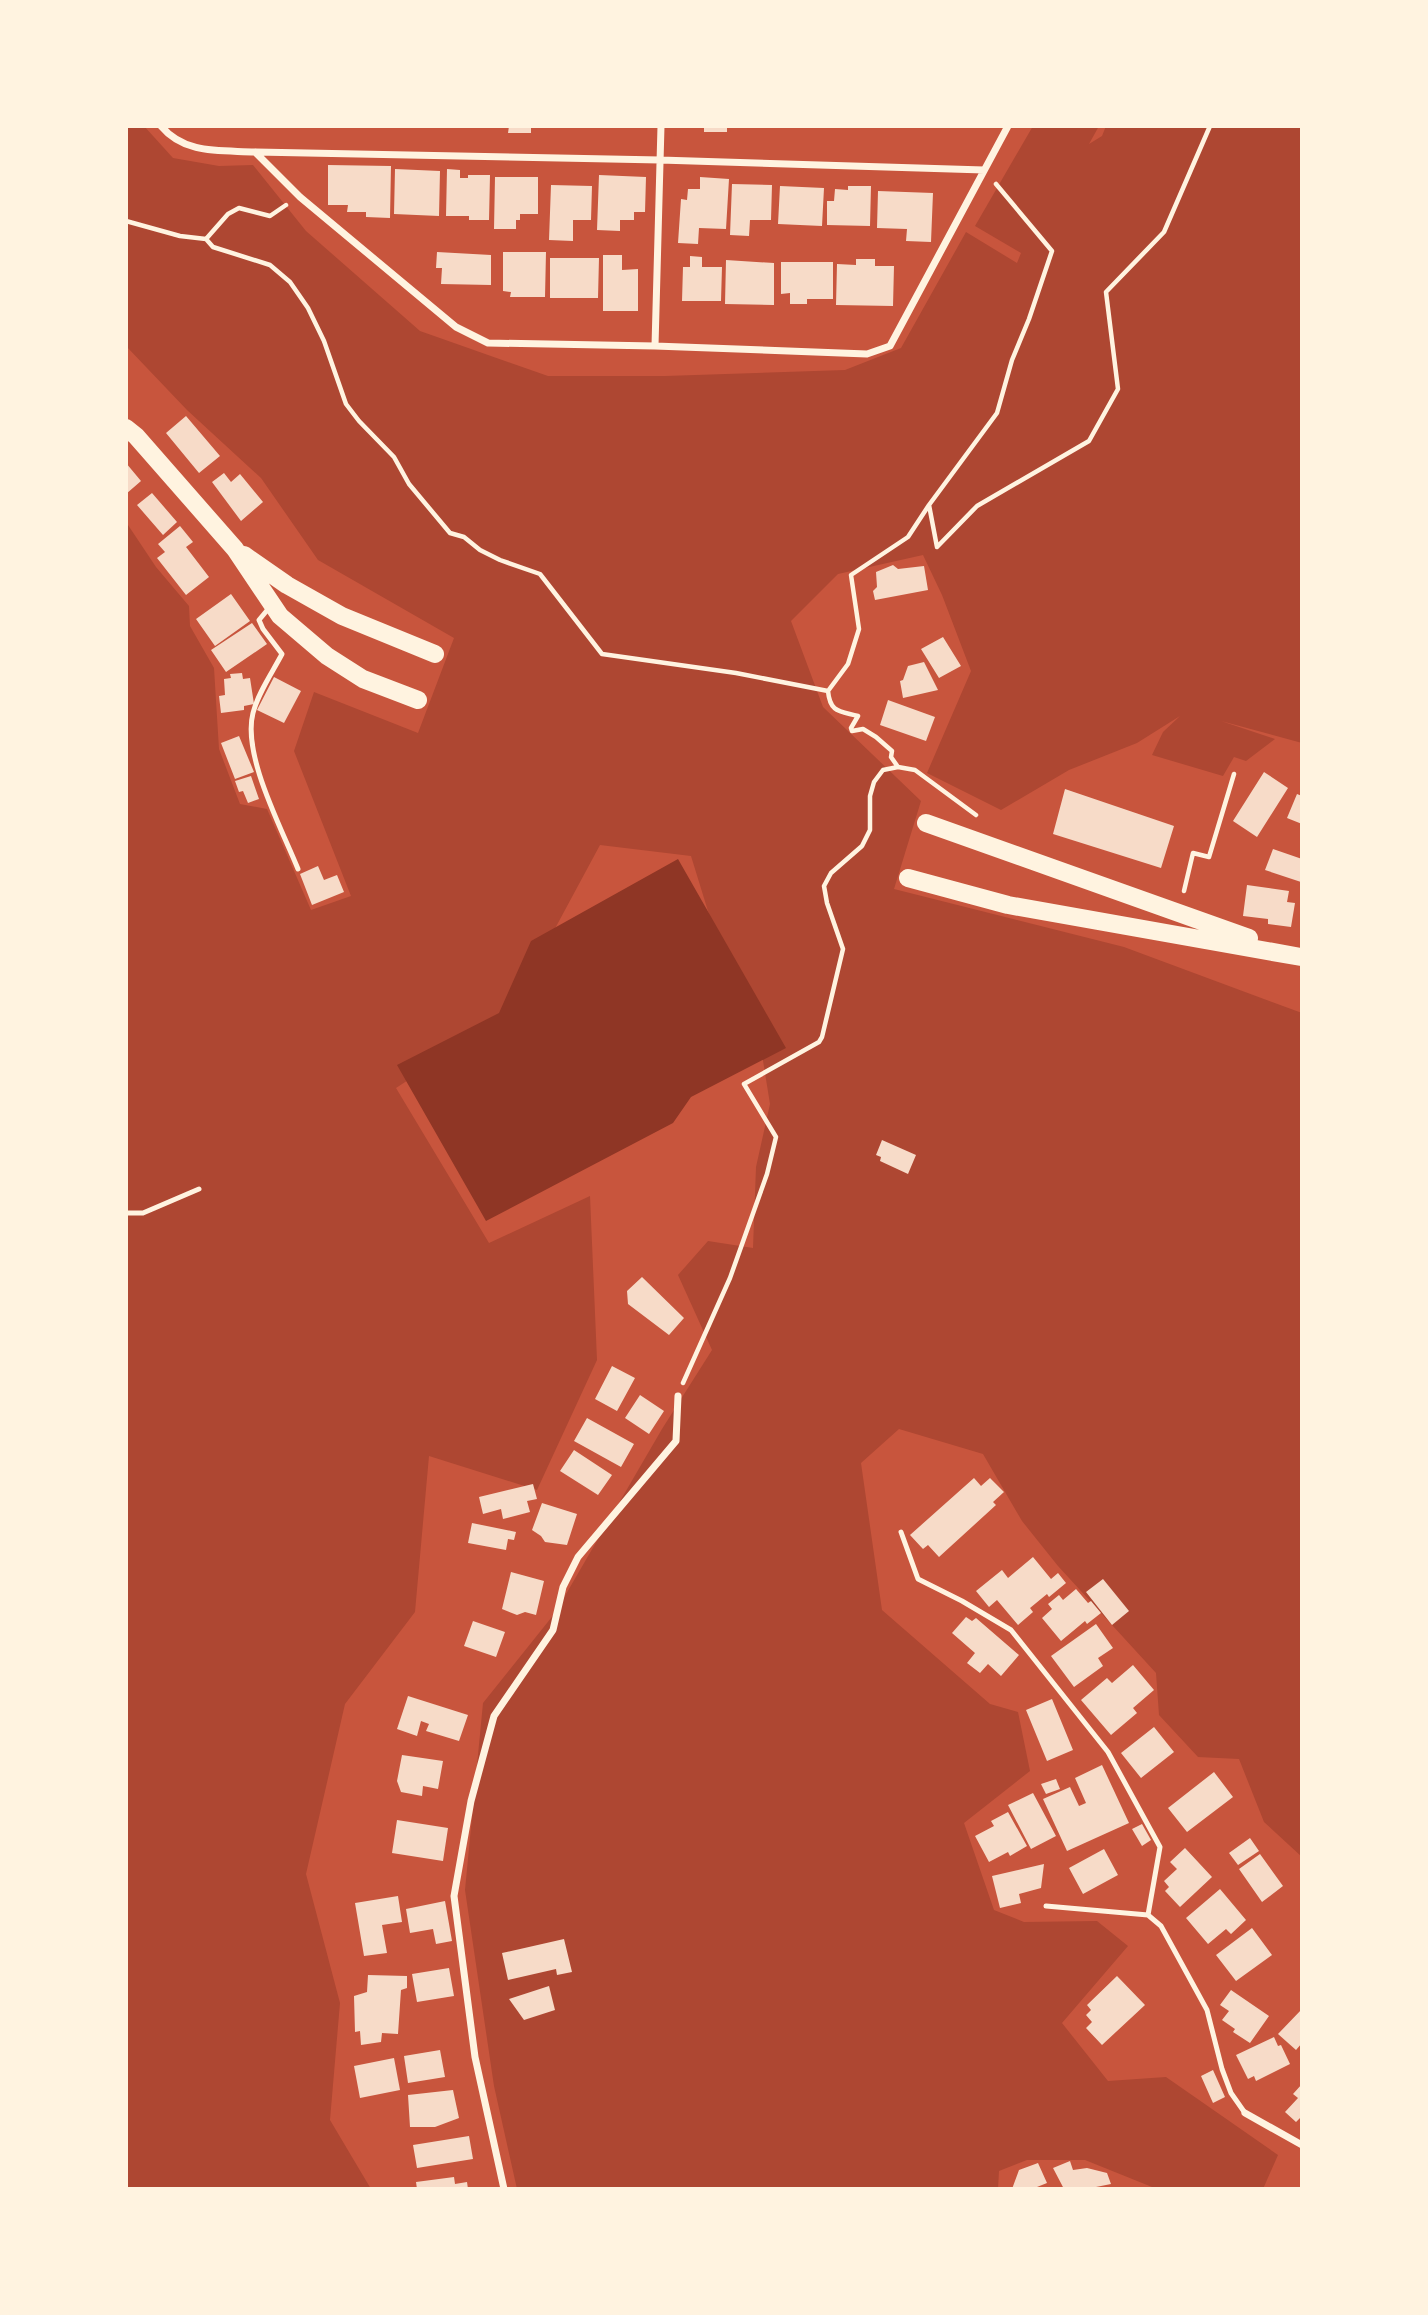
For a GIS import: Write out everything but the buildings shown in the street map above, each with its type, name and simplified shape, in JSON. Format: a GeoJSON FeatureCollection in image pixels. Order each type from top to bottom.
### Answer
{"type":"FeatureCollection","features":[{"type":"Feature","properties":{"kind":"main road"},"geometry":{"type":"LineString","coordinates":[[126,428],[235,549],[280,616],[327,656],[363,678],[418,701]]}},
{"type":"Feature","properties":{"kind":"main road"},"geometry":{"type":"LineString","coordinates":[[235,549],[342,616],[435,654]]}},
{"type":"Feature","properties":{"kind":"main road"},"geometry":{"type":"LineString","coordinates":[[926,822],[1302,957]]}},
{"type":"Feature","properties":{"kind":"main road"},"geometry":{"type":"LineString","coordinates":[[908,878],[1008,905],[1302,957]]}},
{"type":"Feature","properties":{"kind":"street"},"geometry":{"type":"LineString","coordinates":[[161,126],[170,136],[192,148],[255,152],[984,170]]}},
{"type":"Feature","properties":{"kind":"street"},"geometry":{"type":"LineString","coordinates":[[654,346],[661,126]]}},
{"type":"Feature","properties":{"kind":"street"},"geometry":{"type":"LineString","coordinates":[[255,152],[300,197],[456,327],[488,343],[867,354],[890,346],[1008,126]]}},
{"type":"Feature","properties":{"kind":"street"},"geometry":{"type":"LineString","coordinates":[[503,2189],[475,2057],[454,1896],[471,1801],[494,1716],[553,1630],[563,1587],[578,1557],[676,1441],[678,1396]]}},
{"type":"Feature","properties":{"kind":"street"},"geometry":{"type":"LineString","coordinates":[[1245,2113],[1302,2145]]}},
{"type":"Feature","properties":{"kind":"lane"},"geometry":{"type":"LineString","coordinates":[[272,604],[259,620],[282,654],[253,710],[252,744],[257,769],[298,869]]}},
{"type":"Feature","properties":{"kind":"lane"},"geometry":{"type":"LineString","coordinates":[[126,1213],[143,1213],[199,1189]]}},
{"type":"Feature","properties":{"kind":"lane"},"geometry":{"type":"LineString","coordinates":[[901,1532],[918,1579],[1011,1630],[1108,1752],[1160,1847],[1148,1915]]}},
{"type":"Feature","properties":{"kind":"lane"},"geometry":{"type":"LineString","coordinates":[[1046,1906],[1148,1915],[1161,1926],[1207,2010],[1222,2069],[1231,2093],[1245,2113]]}},
{"type":"Feature","properties":{"kind":"path"},"geometry":{"type":"LineString","coordinates":[[929,505],[937,547],[977,506],[1089,441],[1118,389],[1106,292],[1164,232],[1210,126]]}},
{"type":"Feature","properties":{"kind":"path"},"geometry":{"type":"LineString","coordinates":[[898,767],[891,757],[892,751],[877,737],[863,729],[852,731],[858,716],[834,709],[829,701],[828,691],[848,664],[859,629],[851,575],[908,537],[997,413],[1012,360],[1052,251],[984,170]]}},
{"type":"Feature","properties":{"kind":"path"},"geometry":{"type":"LineString","coordinates":[[206,239],[228,214],[239,208],[270,216],[300,197]]}},
{"type":"Feature","properties":{"kind":"path"},"geometry":{"type":"LineString","coordinates":[[126,221],[180,236],[206,239],[213,247],[270,265],[290,282],[308,308],[324,341],[346,404],[394,457],[409,484],[450,533],[464,537],[480,550],[500,560],[540,574],[602,654],[736,673],[828,691]]}},
{"type":"Feature","properties":{"kind":"path"},"geometry":{"type":"LineString","coordinates":[[678,1396],[730,1278],[767,1174],[776,1137],[744,1084],[819,1042],[822,1037],[843,948],[827,903],[824,886],[831,873],[862,846],[870,830],[870,796],[874,782],[883,770],[898,767],[915,770],[976,816]]}},
{"type":"Feature","properties":{"kind":"path"},"geometry":{"type":"LineString","coordinates":[[1178,913],[1193,853],[1209,857],[1234,774]]}},
{"type":"Feature","properties":{"kind":"shaded area"},"geometry":{"type":"Polygon","coordinates":[[[126,126],[144,126],[173,158],[219,166],[253,165],[306,231],[420,331],[548,376],[665,376],[845,370],[901,348],[966,232],[1017,263],[1021,253],[975,226],[1033,126],[1099,126],[1089,144],[1102,136],[1106,126],[1302,126],[1302,743],[1221,721],[1275,739],[1246,761],[1234,757],[1223,776],[1152,755],[1163,732],[1180,716],[1137,743],[1069,770],[1001,810],[927,773],[971,671],[942,595],[923,555],[838,574],[791,621],[823,707],[921,801],[894,889],[1124,947],[1302,1013],[1302,1857],[1264,1822],[1239,1759],[1198,1757],[1159,1715],[1156,1673],[1058,1566],[1022,1521],[983,1454],[899,1429],[861,1463],[882,1610],[990,1704],[1018,1712],[1030,1771],[964,1823],[994,1910],[1024,1922],[1097,1921],[1128,1946],[1062,2023],[1108,2081],[1166,2077],[1278,2155],[1263,2189],[1157,2189],[1085,2160],[1027,2160],[999,2171],[998,2189],[517,2189],[494,2086],[465,1890],[483,1703],[555,1613],[662,1429],[712,1350],[678,1275],[708,1241],[753,1248],[756,1167],[770,1104],[759,1036],[732,989],[691,856],[600,845],[509,1014],[396,1088],[489,1243],[590,1196],[597,1360],[537,1490],[429,1456],[415,1612],[345,1704],[306,1874],[340,2003],[330,2120],[371,2189],[126,2189],[126,522],[156,567],[189,606],[190,626],[214,668],[219,749],[240,804],[267,809],[311,910],[351,896],[294,751],[314,692],[418,733],[454,638],[318,560],[261,478],[187,410],[126,346],[126,126]]]}},
{"type":"Feature","properties":{"kind":"shaded area"},"geometry":{"type":"Polygon","coordinates":[[[678,859],[786,1048],[691,1097],[673,1123],[486,1221],[397,1065],[499,1013],[531,941],[678,859]]]}}]}
